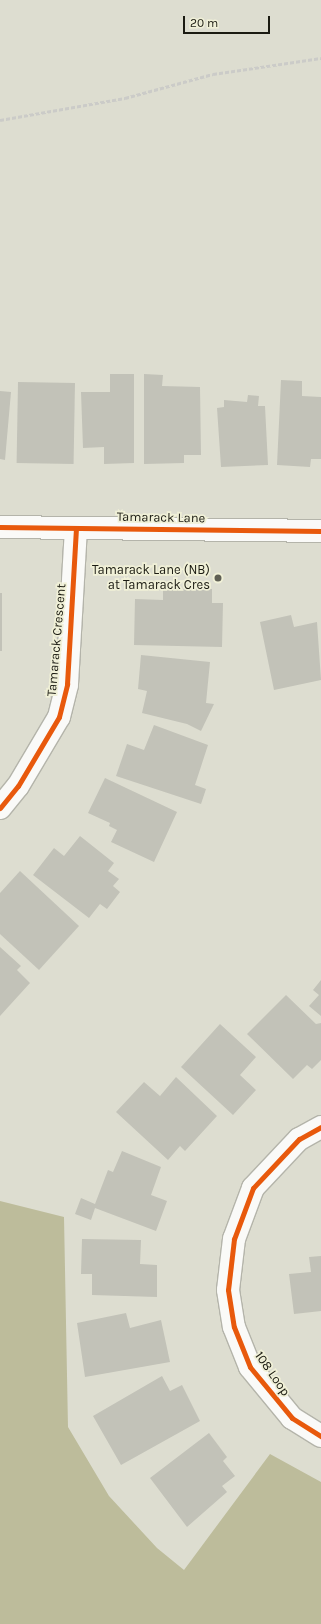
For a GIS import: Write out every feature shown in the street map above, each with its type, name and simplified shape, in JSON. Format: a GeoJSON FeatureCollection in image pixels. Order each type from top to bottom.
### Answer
{"type":"FeatureCollection","features":[{"type":"Feature","properties":{"kind":"street","name":"Tamarack Lane"},"geometry":{"type":"LineString","coordinates":[[0,527],[321,531]]}},
{"type":"Feature","properties":{"kind":"street","name":"Tamarack Crescent"},"geometry":{"type":"LineString","coordinates":[[0,808],[18,786],[59,717],[67,684],[76,528]]}},
{"type":"Feature","properties":{"kind":"street","name":"108 Loop"},"geometry":{"type":"LineString","coordinates":[[321,1127],[299,1139],[253,1188],[234,1239],[228,1290],[234,1327],[250,1367],[292,1418],[321,1436]]}},
{"type":"Feature","properties":{"kind":"path"},"geometry":{"type":"LineString","coordinates":[[0,120],[125,98],[213,74],[321,58]]}},
{"type":"Feature","properties":{"kind":"green space"},"geometry":{"type":"Polygon","coordinates":[[[0,1201],[64,1217],[68,1427],[109,1496],[157,1548],[184,1570],[270,1454],[321,1482],[321,1624],[0,1624],[0,1201]]]}},
{"type":"Feature","properties":{"kind":"building"},"geometry":{"type":"Polygon","coordinates":[[[110,374],[134,374],[134,463],[104,464],[104,447],[83,448],[81,392],[110,392],[110,374]]]}},
{"type":"Feature","properties":{"kind":"building"},"geometry":{"type":"Polygon","coordinates":[[[144,374],[163,375],[162,386],[200,387],[201,455],[184,455],[184,463],[144,464],[144,374]]]}},
{"type":"Feature","properties":{"kind":"building"},"geometry":{"type":"Polygon","coordinates":[[[281,380],[302,381],[302,396],[321,397],[321,459],[311,459],[310,467],[277,465],[281,380]]]}},
{"type":"Feature","properties":{"kind":"building"},"geometry":{"type":"Polygon","coordinates":[[[18,382],[75,383],[74,464],[17,463],[18,382]]]}},
{"type":"Feature","properties":{"kind":"building"},"geometry":{"type":"Polygon","coordinates":[[[0,391],[11,392],[5,460],[0,459],[0,391]]]}},
{"type":"Feature","properties":{"kind":"building"},"geometry":{"type":"Polygon","coordinates":[[[248,395],[259,396],[258,406],[265,406],[268,465],[221,467],[217,408],[224,407],[224,400],[247,402],[248,395]]]}},
{"type":"Feature","properties":{"kind":"building"},"geometry":{"type":"Polygon","coordinates":[[[212,589],[212,603],[223,603],[222,647],[134,645],[135,599],[163,600],[163,590],[212,589]]]}},
{"type":"Feature","properties":{"kind":"building"},"geometry":{"type":"Polygon","coordinates":[[[0,593],[2,593],[2,651],[0,651],[0,593]]]}},
{"type":"Feature","properties":{"kind":"building"},"geometry":{"type":"Polygon","coordinates":[[[291,615],[294,627],[317,622],[321,680],[274,690],[260,622],[291,615]]]}},
{"type":"Feature","properties":{"kind":"building"},"geometry":{"type":"Polygon","coordinates":[[[141,655],[210,662],[206,703],[214,704],[201,731],[187,724],[142,713],[147,691],[138,689],[141,655]]]}},
{"type":"Feature","properties":{"kind":"building"},"geometry":{"type":"Polygon","coordinates":[[[154,725],[208,745],[195,785],[206,789],[201,804],[116,776],[127,744],[144,750],[154,725]]]}},
{"type":"Feature","properties":{"kind":"building"},"geometry":{"type":"Polygon","coordinates":[[[105,778],[177,812],[154,862],[111,842],[117,830],[109,826],[110,823],[88,813],[105,778]]]}},
{"type":"Feature","properties":{"kind":"building"},"geometry":{"type":"Polygon","coordinates":[[[80,836],[114,863],[108,871],[119,879],[113,886],[120,892],[107,909],[100,904],[89,918],[33,875],[54,848],[64,856],[80,836]]]}},
{"type":"Feature","properties":{"kind":"building"},"geometry":{"type":"Polygon","coordinates":[[[20,871],[79,926],[39,970],[0,934],[0,893],[20,871]]]}},
{"type":"Feature","properties":{"kind":"building"},"geometry":{"type":"Polygon","coordinates":[[[0,947],[21,966],[17,970],[30,983],[0,1016],[0,947]]]}},
{"type":"Feature","properties":{"kind":"building"},"geometry":{"type":"Polygon","coordinates":[[[321,980],[321,1016],[309,1006],[319,995],[313,990],[321,980]]]}},
{"type":"Feature","properties":{"kind":"building"},"geometry":{"type":"Polygon","coordinates":[[[286,995],[316,1024],[321,1023],[321,1060],[312,1069],[307,1065],[293,1079],[247,1034],[286,995]]]}},
{"type":"Feature","properties":{"kind":"building"},"geometry":{"type":"Polygon","coordinates":[[[220,1024],[256,1057],[240,1075],[256,1090],[233,1115],[181,1067],[220,1024]]]}},
{"type":"Feature","properties":{"kind":"building"},"geometry":{"type":"Polygon","coordinates":[[[176,1077],[217,1116],[185,1151],[180,1146],[168,1160],[116,1112],[144,1082],[160,1096],[176,1077]]]}},
{"type":"Feature","properties":{"kind":"building"},"geometry":{"type":"Polygon","coordinates":[[[122,1151],[161,1167],[151,1195],[167,1201],[156,1231],[95,1208],[91,1220],[75,1214],[81,1198],[95,1204],[108,1170],[113,1172],[122,1151]]]}},
{"type":"Feature","properties":{"kind":"building"},"geometry":{"type":"Polygon","coordinates":[[[82,1239],[141,1240],[140,1264],[157,1265],[157,1297],[92,1295],[92,1274],[81,1274],[82,1239]]]}},
{"type":"Feature","properties":{"kind":"building"},"geometry":{"type":"Polygon","coordinates":[[[321,1256],[321,1311],[294,1314],[289,1274],[311,1272],[309,1257],[321,1256]]]}},
{"type":"Feature","properties":{"kind":"building"},"geometry":{"type":"Polygon","coordinates":[[[126,1313],[130,1328],[161,1320],[170,1362],[85,1377],[77,1323],[126,1313]]]}},
{"type":"Feature","properties":{"kind":"building"},"geometry":{"type":"Polygon","coordinates":[[[162,1376],[170,1391],[182,1385],[200,1421],[121,1465],[93,1416],[162,1376]]]}},
{"type":"Feature","properties":{"kind":"building"},"geometry":{"type":"Polygon","coordinates":[[[209,1433],[227,1457],[223,1461],[235,1476],[222,1486],[227,1492],[187,1527],[150,1478],[209,1433]]]}},
{"type":"Feature","properties":{"kind":"cycle path"},"geometry":{"type":"LineString","coordinates":[[0,527],[321,531]]}},
{"type":"Feature","properties":{"kind":"cycle path"},"geometry":{"type":"LineString","coordinates":[[0,808],[18,786],[59,717],[67,684],[76,528]]}},
{"type":"Feature","properties":{"kind":"cycle path"},"geometry":{"type":"LineString","coordinates":[[321,1127],[299,1139],[253,1188],[234,1239],[228,1290],[234,1327],[250,1367],[292,1418],[321,1436]]}},
{"type":"Feature","properties":{"kind":"place","name":"Tamarack Lane (NB) at Tamarack Cres"},"geometry":{"type":"Point","coordinates":[218,578]}}]}
